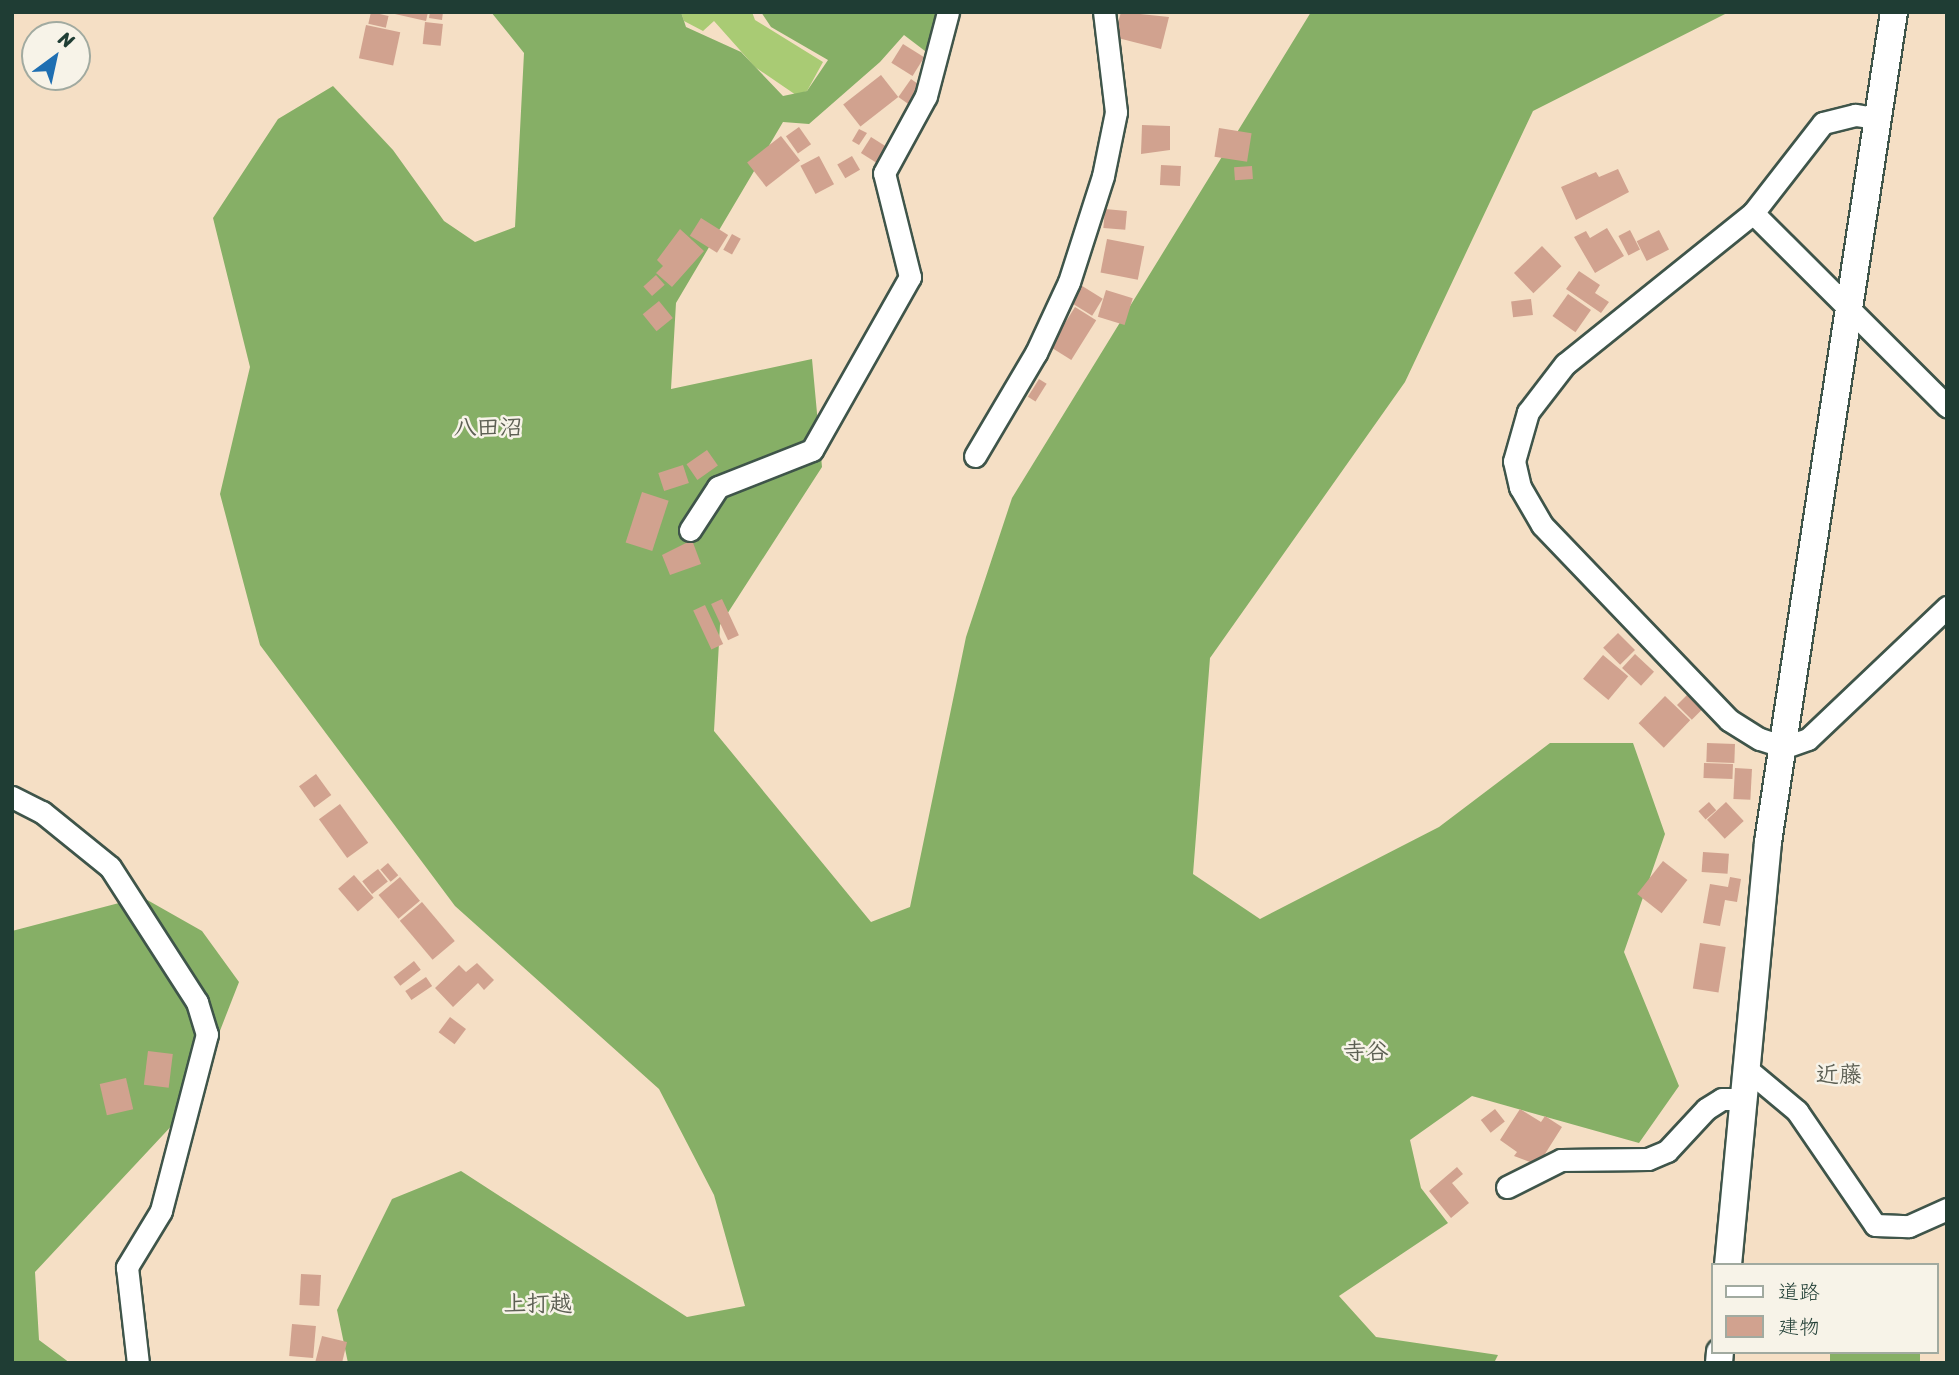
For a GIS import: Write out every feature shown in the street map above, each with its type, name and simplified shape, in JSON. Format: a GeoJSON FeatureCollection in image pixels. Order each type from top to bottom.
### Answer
{"type":"FeatureCollection","features":[{"type":"Feature","properties":{"kind":"street"},"geometry":{"type":"LineString","coordinates":[[690,530],[718,486],[812,450],[910,277],[884,173],[926,96],[948,12]]}},
{"type":"Feature","properties":{"kind":"street"},"geometry":{"type":"LineString","coordinates":[[975,456],[1036,353],[1069,282],[1102,176],[1116,112],[1104,12]]}},
{"type":"Feature","properties":{"kind":"street"},"geometry":{"type":"LineString","coordinates":[[1728,1263],[1768,842],[1785,747],[1875,118],[1894,12]]}},
{"type":"Feature","properties":{"kind":"street"},"geometry":{"type":"LineString","coordinates":[[1875,118],[1855,115],[1823,123],[1753,214],[1565,364],[1528,412],[1514,461],[1520,487],[1542,525],[1729,720],[1760,739],[1785,747],[1808,739],[1947,607]]}},
{"type":"Feature","properties":{"kind":"street"},"geometry":{"type":"LineString","coordinates":[[1753,214],[1848,311],[1947,406]]}},
{"type":"Feature","properties":{"kind":"street"},"geometry":{"type":"LineString","coordinates":[[12,797],[42,812],[110,867],[197,1002],[206,1034],[161,1211],[127,1267],[138,1363]]}},
{"type":"Feature","properties":{"kind":"street"},"geometry":{"type":"LineString","coordinates":[[1748,1070],[1797,1111],[1875,1225],[1909,1226],[1947,1209]]}},
{"type":"Feature","properties":{"kind":"street"},"geometry":{"type":"LineString","coordinates":[[1507,1187],[1561,1160],[1648,1159],[1667,1151],[1706,1109],[1722,1099],[1745,1099]]}},
{"type":"Feature","properties":{"kind":"green space"},"geometry":{"type":"Polygon","coordinates":[[[491,12],[681,12],[686,27],[741,52],[783,96],[807,91],[828,60],[771,27],[761,12],[941,12],[925,51],[904,35],[880,62],[809,124],[783,122],[676,303],[671,389],[812,359],[822,467],[720,625],[714,731],[871,922],[910,907],[966,637],[1012,498],[1311,12],[1729,12],[1533,111],[1405,382],[1210,658],[1193,874],[1260,919],[1439,827],[1550,743],[1633,743],[1665,834],[1624,952],[1679,1086],[1639,1143],[1472,1096],[1410,1140],[1421,1188],[1448,1223],[1339,1296],[1376,1337],[1498,1355],[1494,1363],[348,1363],[337,1310],[392,1199],[461,1171],[687,1317],[745,1306],[714,1195],[659,1089],[455,906],[260,645],[220,494],[250,367],[213,218],[278,119],[333,86],[393,150],[444,221],[475,242],[515,227],[524,53],[491,12]]]}},
{"type":"Feature","properties":{"kind":"green space"},"geometry":{"type":"Polygon","coordinates":[[[681,12],[752,12],[755,20],[823,62],[807,91],[796,95],[755,67],[714,21],[703,31],[684,21],[681,12]]]}},
{"type":"Feature","properties":{"kind":"green space"},"geometry":{"type":"Polygon","coordinates":[[[142,897],[202,931],[239,982],[191,1105],[35,1272],[39,1340],[70,1363],[12,1363],[12,931],[142,897]]]}},
{"type":"Feature","properties":{"kind":"green space"},"geometry":{"type":"Polygon","coordinates":[[[1830,1354],[1920,1354],[1920,1363],[1830,1363],[1830,1354]]]}},
{"type":"Feature","properties":{"kind":"building"},"geometry":{"type":"Polygon","coordinates":[[[371,12],[389,16],[386,28],[368,24],[371,12]]]}},
{"type":"Feature","properties":{"kind":"building"},"geometry":{"type":"Polygon","coordinates":[[[386,12],[428,12],[426,21],[386,12]]]}},
{"type":"Feature","properties":{"kind":"building"},"geometry":{"type":"Polygon","coordinates":[[[430,12],[443,12],[442,20],[429,18],[430,12]]]}},
{"type":"Feature","properties":{"kind":"building"},"geometry":{"type":"Polygon","coordinates":[[[1121,12],[1169,17],[1161,49],[1114,37],[1121,12]]]}},
{"type":"Feature","properties":{"kind":"building"},"geometry":{"type":"Polygon","coordinates":[[[425,22],[443,24],[441,46],[423,44],[425,22]]]}},
{"type":"Feature","properties":{"kind":"building"},"geometry":{"type":"Polygon","coordinates":[[[366,25],[400,32],[393,66],[359,58],[366,25]]]}},
{"type":"Feature","properties":{"kind":"building"},"geometry":{"type":"Polygon","coordinates":[[[903,44],[924,57],[913,76],[891,63],[903,44]]]}},
{"type":"Feature","properties":{"kind":"building"},"geometry":{"type":"Polygon","coordinates":[[[881,75],[898,97],[860,127],[843,105],[881,75]]]}},
{"type":"Feature","properties":{"kind":"building"},"geometry":{"type":"Polygon","coordinates":[[[911,79],[924,88],[911,106],[898,97],[911,79]]]}},
{"type":"Feature","properties":{"kind":"building"},"geometry":{"type":"Polygon","coordinates":[[[1142,125],[1170,126],[1170,150],[1141,154],[1142,125]]]}},
{"type":"Feature","properties":{"kind":"building"},"geometry":{"type":"Polygon","coordinates":[[[799,127],[811,144],[798,153],[786,136],[799,127]]]}},
{"type":"Feature","properties":{"kind":"building"},"geometry":{"type":"Polygon","coordinates":[[[1219,128],[1252,133],[1247,162],[1214,157],[1219,128]]]}},
{"type":"Feature","properties":{"kind":"building"},"geometry":{"type":"Polygon","coordinates":[[[859,129],[867,133],[859,145],[852,141],[859,129]]]}},
{"type":"Feature","properties":{"kind":"building"},"geometry":{"type":"Polygon","coordinates":[[[781,136],[800,160],[766,187],[747,162],[781,136]]]}},
{"type":"Feature","properties":{"kind":"building"},"geometry":{"type":"Polygon","coordinates":[[[871,137],[890,149],[880,165],[861,153],[871,137]]]}},
{"type":"Feature","properties":{"kind":"building"},"geometry":{"type":"Polygon","coordinates":[[[819,156],[834,184],[815,194],[800,166],[819,156]]]}},
{"type":"Feature","properties":{"kind":"building"},"geometry":{"type":"Polygon","coordinates":[[[852,156],[860,170],[845,178],[837,164],[852,156]]]}},
{"type":"Feature","properties":{"kind":"building"},"geometry":{"type":"Polygon","coordinates":[[[1161,165],[1181,166],[1180,186],[1160,185],[1161,165]]]}},
{"type":"Feature","properties":{"kind":"building"},"geometry":{"type":"Polygon","coordinates":[[[1252,166],[1253,179],[1235,180],[1234,167],[1252,166]]]}},
{"type":"Feature","properties":{"kind":"building"},"geometry":{"type":"Polygon","coordinates":[[[1618,169],[1629,192],[1576,220],[1561,187],[1596,172],[1599,177],[1618,169]]]}},
{"type":"Feature","properties":{"kind":"building"},"geometry":{"type":"Polygon","coordinates":[[[1105,209],[1127,211],[1125,230],[1103,228],[1105,209]]]}},
{"type":"Feature","properties":{"kind":"building"},"geometry":{"type":"Polygon","coordinates":[[[701,218],[728,235],[717,253],[690,236],[701,218]]]}},
{"type":"Feature","properties":{"kind":"building"},"geometry":{"type":"Polygon","coordinates":[[[1607,228],[1624,256],[1595,273],[1574,237],[1586,231],[1590,238],[1607,228]]]}},
{"type":"Feature","properties":{"kind":"building"},"geometry":{"type":"Polygon","coordinates":[[[680,229],[704,251],[672,287],[656,273],[663,266],[657,260],[680,229]]]}},
{"type":"Feature","properties":{"kind":"building"},"geometry":{"type":"Polygon","coordinates":[[[1630,230],[1640,250],[1628,256],[1618,236],[1630,230]]]}},
{"type":"Feature","properties":{"kind":"building"},"geometry":{"type":"Polygon","coordinates":[[[1659,230],[1669,250],[1647,261],[1637,241],[1659,230]]]}},
{"type":"Feature","properties":{"kind":"building"},"geometry":{"type":"Polygon","coordinates":[[[732,234],[741,239],[732,255],[723,250],[732,234]]]}},
{"type":"Feature","properties":{"kind":"building"},"geometry":{"type":"Polygon","coordinates":[[[1107,239],[1144,246],[1138,280],[1101,272],[1107,239]]]}},
{"type":"Feature","properties":{"kind":"building"},"geometry":{"type":"Polygon","coordinates":[[[1542,246],[1561,266],[1533,293],[1514,273],[1542,246]]]}},
{"type":"Feature","properties":{"kind":"building"},"geometry":{"type":"Polygon","coordinates":[[[1579,271],[1600,285],[1595,293],[1609,302],[1601,313],[1566,289],[1579,271]]]}},
{"type":"Feature","properties":{"kind":"building"},"geometry":{"type":"Polygon","coordinates":[[[656,275],[665,285],[652,296],[643,286],[656,275]]]}},
{"type":"Feature","properties":{"kind":"building"},"geometry":{"type":"Polygon","coordinates":[[[1079,284],[1103,299],[1092,316],[1068,301],[1079,284]]]}},
{"type":"Feature","properties":{"kind":"building"},"geometry":{"type":"Polygon","coordinates":[[[1106,290],[1133,298],[1125,325],[1098,317],[1106,290]]]}},
{"type":"Feature","properties":{"kind":"building"},"geometry":{"type":"Polygon","coordinates":[[[1568,294],[1591,310],[1575,332],[1553,316],[1568,294]]]}},
{"type":"Feature","properties":{"kind":"building"},"geometry":{"type":"Polygon","coordinates":[[[1531,299],[1533,315],[1513,317],[1511,301],[1531,299]]]}},
{"type":"Feature","properties":{"kind":"building"},"geometry":{"type":"Polygon","coordinates":[[[659,301],[673,318],[657,331],[643,314],[659,301]]]}},
{"type":"Feature","properties":{"kind":"building"},"geometry":{"type":"Polygon","coordinates":[[[1075,307],[1096,320],[1071,360],[1050,347],[1075,307]]]}},
{"type":"Feature","properties":{"kind":"building"},"geometry":{"type":"Polygon","coordinates":[[[1039,379],[1047,384],[1036,402],[1028,397],[1039,379]]]}},
{"type":"Feature","properties":{"kind":"building"},"geometry":{"type":"Polygon","coordinates":[[[707,450],[718,466],[697,480],[687,464],[707,450]]]}},
{"type":"Feature","properties":{"kind":"building"},"geometry":{"type":"Polygon","coordinates":[[[683,465],[689,483],[664,491],[658,473],[683,465]]]}},
{"type":"Feature","properties":{"kind":"building"},"geometry":{"type":"Polygon","coordinates":[[[642,492],[669,501],[652,551],[626,542],[642,492]]]}},
{"type":"Feature","properties":{"kind":"building"},"geometry":{"type":"Polygon","coordinates":[[[692,540],[701,564],[670,575],[662,555],[692,540]]]}},
{"type":"Feature","properties":{"kind":"building"},"geometry":{"type":"Polygon","coordinates":[[[722,599],[739,635],[728,640],[711,604],[722,599]]]}},
{"type":"Feature","properties":{"kind":"building"},"geometry":{"type":"Polygon","coordinates":[[[705,605],[723,644],[711,649],[693,610],[705,605]]]}},
{"type":"Feature","properties":{"kind":"building"},"geometry":{"type":"Polygon","coordinates":[[[1618,633],[1635,650],[1620,665],[1603,648],[1618,633]]]}},
{"type":"Feature","properties":{"kind":"building"},"geometry":{"type":"Polygon","coordinates":[[[1635,654],[1654,672],[1641,686],[1622,668],[1635,654]]]}},
{"type":"Feature","properties":{"kind":"building"},"geometry":{"type":"Polygon","coordinates":[[[1603,655],[1628,676],[1608,700],[1583,679],[1603,655]]]}},
{"type":"Feature","properties":{"kind":"building"},"geometry":{"type":"Polygon","coordinates":[[[1689,693],[1704,708],[1692,720],[1677,705],[1689,693]]]}},
{"type":"Feature","properties":{"kind":"building"},"geometry":{"type":"Polygon","coordinates":[[[1665,696],[1690,720],[1664,748],[1639,723],[1665,696]]]}},
{"type":"Feature","properties":{"kind":"building"},"geometry":{"type":"Polygon","coordinates":[[[1707,743],[1735,744],[1734,763],[1706,762],[1707,743]]]}},
{"type":"Feature","properties":{"kind":"building"},"geometry":{"type":"Polygon","coordinates":[[[1704,763],[1733,764],[1732,779],[1703,778],[1704,763]]]}},
{"type":"Feature","properties":{"kind":"building"},"geometry":{"type":"Polygon","coordinates":[[[1735,768],[1752,769],[1750,800],[1733,799],[1735,768]]]}},
{"type":"Feature","properties":{"kind":"building"},"geometry":{"type":"Polygon","coordinates":[[[316,774],[331,795],[314,807],[299,786],[316,774]]]}},
{"type":"Feature","properties":{"kind":"building"},"geometry":{"type":"Polygon","coordinates":[[[1709,802],[1716,810],[1706,819],[1698,811],[1709,802]]]}},
{"type":"Feature","properties":{"kind":"building"},"geometry":{"type":"Polygon","coordinates":[[[1726,802],[1744,821],[1725,839],[1707,820],[1726,802]]]}},
{"type":"Feature","properties":{"kind":"building"},"geometry":{"type":"Polygon","coordinates":[[[340,804],[368,843],[347,858],[319,819],[340,804]]]}},
{"type":"Feature","properties":{"kind":"building"},"geometry":{"type":"Polygon","coordinates":[[[1703,852],[1729,854],[1728,874],[1702,872],[1703,852]]]}},
{"type":"Feature","properties":{"kind":"building"},"geometry":{"type":"Polygon","coordinates":[[[1663,861],[1687,880],[1662,913],[1637,894],[1663,861]]]}},
{"type":"Feature","properties":{"kind":"building"},"geometry":{"type":"Polygon","coordinates":[[[388,863],[398,875],[391,882],[380,869],[388,863]]]}},
{"type":"Feature","properties":{"kind":"building"},"geometry":{"type":"Polygon","coordinates":[[[378,869],[388,882],[372,894],[362,881],[378,869]]]}},
{"type":"Feature","properties":{"kind":"building"},"geometry":{"type":"Polygon","coordinates":[[[354,875],[374,898],[358,911],[338,889],[354,875]]]}},
{"type":"Feature","properties":{"kind":"building"},"geometry":{"type":"Polygon","coordinates":[[[400,877],[420,901],[398,919],[379,895],[400,877]]]}},
{"type":"Feature","properties":{"kind":"building"},"geometry":{"type":"Polygon","coordinates":[[[1730,877],[1741,879],[1737,902],[1725,900],[1720,926],[1703,923],[1710,884],[1728,887],[1730,877]]]}},
{"type":"Feature","properties":{"kind":"building"},"geometry":{"type":"Polygon","coordinates":[[[422,902],[455,941],[433,960],[400,921],[422,902]]]}},
{"type":"Feature","properties":{"kind":"building"},"geometry":{"type":"Polygon","coordinates":[[[1700,943],[1726,947],[1718,993],[1693,988],[1700,943]]]}},
{"type":"Feature","properties":{"kind":"building"},"geometry":{"type":"Polygon","coordinates":[[[414,961],[421,970],[400,986],[394,977],[414,961]]]}},
{"type":"Feature","properties":{"kind":"building"},"geometry":{"type":"Polygon","coordinates":[[[477,963],[494,980],[484,990],[478,983],[453,1007],[435,988],[459,965],[466,972],[477,963]]]}},
{"type":"Feature","properties":{"kind":"building"},"geometry":{"type":"Polygon","coordinates":[[[426,977],[432,986],[411,1000],[405,991],[426,977]]]}},
{"type":"Feature","properties":{"kind":"building"},"geometry":{"type":"Polygon","coordinates":[[[450,1017],[466,1029],[455,1044],[439,1032],[450,1017]]]}},
{"type":"Feature","properties":{"kind":"building"},"geometry":{"type":"Polygon","coordinates":[[[148,1051],[173,1054],[169,1088],[144,1085],[148,1051]]]}},
{"type":"Feature","properties":{"kind":"building"},"geometry":{"type":"Polygon","coordinates":[[[126,1078],[133,1109],[107,1115],[100,1084],[126,1078]]]}},
{"type":"Feature","properties":{"kind":"building"},"geometry":{"type":"Polygon","coordinates":[[[1495,1109],[1505,1122],[1491,1133],[1481,1120],[1495,1109]]]}},
{"type":"Feature","properties":{"kind":"building"},"geometry":{"type":"Polygon","coordinates":[[[1520,1109],[1541,1122],[1545,1116],[1562,1127],[1538,1165],[1514,1156],[1517,1152],[1500,1140],[1520,1109]]]}},
{"type":"Feature","properties":{"kind":"building"},"geometry":{"type":"Polygon","coordinates":[[[1457,1167],[1463,1174],[1452,1183],[1469,1203],[1451,1218],[1429,1191],[1457,1167]]]}},
{"type":"Feature","properties":{"kind":"building"},"geometry":{"type":"Polygon","coordinates":[[[301,1274],[321,1275],[319,1306],[299,1305],[301,1274]]]}},
{"type":"Feature","properties":{"kind":"building"},"geometry":{"type":"Polygon","coordinates":[[[292,1324],[316,1326],[313,1358],[289,1356],[292,1324]]]}},
{"type":"Feature","properties":{"kind":"building"},"geometry":{"type":"Polygon","coordinates":[[[322,1336],[347,1342],[342,1363],[315,1363],[322,1336]]]}},
{"type":"Feature","properties":{"kind":"district","name":"八田沼"},"geometry":{"type":"Point","coordinates":[488,428]}},
{"type":"Feature","properties":{"kind":"district","name":"寺谷"},"geometry":{"type":"Point","coordinates":[1366,1052]}},
{"type":"Feature","properties":{"kind":"district","name":"近藤"},"geometry":{"type":"Point","coordinates":[1839,1075]}},
{"type":"Feature","properties":{"kind":"district","name":"上打越"},"geometry":{"type":"Point","coordinates":[538,1304]}}]}
